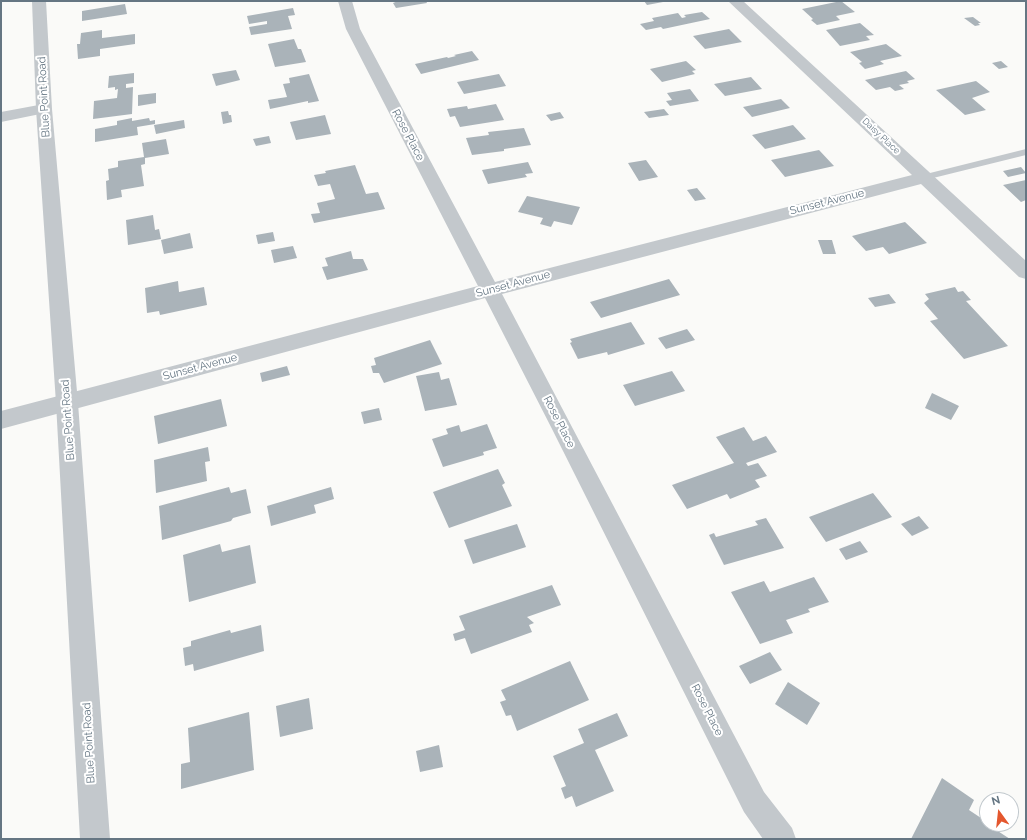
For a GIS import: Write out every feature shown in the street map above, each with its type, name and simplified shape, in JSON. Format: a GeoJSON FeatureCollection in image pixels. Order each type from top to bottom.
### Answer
{"type":"FeatureCollection","features":[{"type":"Feature","properties":{"kind":"street","name":"Blue Point Road"},"geometry":{"type":"LineString","coordinates":[[39,1],[44,109],[67,403],[95,839]]}},
{"type":"Feature","properties":{"kind":"street","name":"Rose Place"},"geometry":{"type":"LineString","coordinates":[[345,1],[353,29],[490,290],[754,802],[781,839]]}},
{"type":"Feature","properties":{"kind":"street","name":"Daisy Place"},"geometry":{"type":"LineString","coordinates":[[735,1],[1026,272]]}},
{"type":"Feature","properties":{"kind":"street"},"geometry":{"type":"LineString","coordinates":[[1,117],[44,109]]}},
{"type":"Feature","properties":{"kind":"street","name":"Sunset Avenue"},"geometry":{"type":"LineString","coordinates":[[1,420],[490,290],[925,177]]}},
{"type":"Feature","properties":{"kind":"lane","name":"Sunset Avenue"},"geometry":{"type":"LineString","coordinates":[[925,177],[1026,152]]}},
{"type":"Feature","properties":{"kind":"building"},"geometry":{"type":"Polygon","coordinates":[[[398,1],[426,1],[427,3],[396,8],[393,3],[398,1]]]}},
{"type":"Feature","properties":{"kind":"building"},"geometry":{"type":"Polygon","coordinates":[[[644,1],[663,1],[663,2],[647,5],[644,1]]]}},
{"type":"Feature","properties":{"kind":"building"},"geometry":{"type":"Polygon","coordinates":[[[841,1],[855,12],[836,16],[840,20],[817,25],[802,9],[841,1]]]}},
{"type":"Feature","properties":{"kind":"building"},"geometry":{"type":"Polygon","coordinates":[[[125,4],[127,14],[82,21],[82,11],[125,4]]]}},
{"type":"Feature","properties":{"kind":"building"},"geometry":{"type":"Polygon","coordinates":[[[293,8],[295,15],[288,16],[292,29],[251,35],[249,27],[267,24],[267,21],[249,24],[247,16],[293,8]]]}},
{"type":"Feature","properties":{"kind":"building"},"geometry":{"type":"Polygon","coordinates":[[[702,12],[710,19],[663,29],[661,27],[646,30],[640,24],[654,21],[652,18],[678,13],[682,18],[686,17],[684,15],[702,12]]]}},
{"type":"Feature","properties":{"kind":"building"},"geometry":{"type":"Polygon","coordinates":[[[973,17],[981,23],[978,23],[980,25],[975,26],[964,18],[973,17]]]}},
{"type":"Feature","properties":{"kind":"building"},"geometry":{"type":"Polygon","coordinates":[[[860,23],[874,35],[866,36],[870,40],[840,46],[826,30],[860,23]]]}},
{"type":"Feature","properties":{"kind":"building"},"geometry":{"type":"Polygon","coordinates":[[[729,29],[742,42],[705,49],[693,36],[729,29]]]}},
{"type":"Feature","properties":{"kind":"building"},"geometry":{"type":"Polygon","coordinates":[[[102,30],[102,38],[135,34],[135,44],[100,49],[100,56],[78,59],[77,44],[80,44],[81,33],[102,30]]]}},
{"type":"Feature","properties":{"kind":"building"},"geometry":{"type":"Polygon","coordinates":[[[294,39],[298,49],[301,49],[306,62],[275,67],[268,44],[294,39]]]}},
{"type":"Feature","properties":{"kind":"building"},"geometry":{"type":"Polygon","coordinates":[[[886,44],[902,56],[880,61],[884,64],[865,69],[859,63],[862,62],[850,52],[886,44]]]}},
{"type":"Feature","properties":{"kind":"building"},"geometry":{"type":"Polygon","coordinates":[[[472,51],[479,60],[421,74],[415,64],[448,58],[472,51]]]}},
{"type":"Feature","properties":{"kind":"building"},"geometry":{"type":"Polygon","coordinates":[[[686,61],[696,70],[692,71],[695,74],[662,82],[650,69],[686,61]]]}},
{"type":"Feature","properties":{"kind":"building"},"geometry":{"type":"Polygon","coordinates":[[[1001,61],[1008,67],[999,69],[992,63],[1001,61]]]}},
{"type":"Feature","properties":{"kind":"building"},"geometry":{"type":"Polygon","coordinates":[[[236,70],[240,80],[216,86],[212,74],[236,70]]]}},
{"type":"Feature","properties":{"kind":"building"},"geometry":{"type":"Polygon","coordinates":[[[906,71],[915,79],[907,81],[909,83],[899,85],[904,89],[895,91],[890,87],[876,90],[865,80],[906,71]]]}},
{"type":"Feature","properties":{"kind":"building"},"geometry":{"type":"Polygon","coordinates":[[[134,73],[134,83],[126,84],[126,88],[133,87],[132,114],[93,119],[94,101],[117,98],[118,89],[115,90],[115,87],[108,88],[109,76],[134,73]]]}},
{"type":"Feature","properties":{"kind":"building"},"geometry":{"type":"Polygon","coordinates":[[[309,74],[319,101],[308,103],[308,101],[270,109],[268,100],[287,97],[283,84],[290,83],[289,78],[309,74]]]}},
{"type":"Feature","properties":{"kind":"building"},"geometry":{"type":"Polygon","coordinates":[[[499,74],[506,86],[464,94],[457,82],[499,74]]]}},
{"type":"Feature","properties":{"kind":"building"},"geometry":{"type":"Polygon","coordinates":[[[751,77],[762,89],[725,96],[714,84],[751,77]]]}},
{"type":"Feature","properties":{"kind":"building"},"geometry":{"type":"Polygon","coordinates":[[[976,81],[990,92],[972,98],[986,110],[965,115],[936,90],[976,81]]]}},
{"type":"Feature","properties":{"kind":"building"},"geometry":{"type":"Polygon","coordinates":[[[690,89],[699,101],[670,106],[666,101],[672,100],[667,93],[690,89]]]}},
{"type":"Feature","properties":{"kind":"building"},"geometry":{"type":"Polygon","coordinates":[[[156,93],[156,103],[138,106],[138,95],[156,93]]]}},
{"type":"Feature","properties":{"kind":"building"},"geometry":{"type":"Polygon","coordinates":[[[781,99],[790,108],[752,117],[743,107],[781,99]]]}},
{"type":"Feature","properties":{"kind":"building"},"geometry":{"type":"Polygon","coordinates":[[[496,104],[504,120],[460,127],[455,116],[450,117],[447,109],[467,106],[468,109],[496,104]]]}},
{"type":"Feature","properties":{"kind":"building"},"geometry":{"type":"Polygon","coordinates":[[[664,109],[669,115],[649,118],[644,112],[664,109]]]}},
{"type":"Feature","properties":{"kind":"building"},"geometry":{"type":"Polygon","coordinates":[[[228,111],[229,115],[231,115],[232,122],[223,124],[221,112],[228,111]]]}},
{"type":"Feature","properties":{"kind":"building"},"geometry":{"type":"Polygon","coordinates":[[[560,112],[564,118],[551,121],[546,115],[560,112]]]}},
{"type":"Feature","properties":{"kind":"building"},"geometry":{"type":"Polygon","coordinates":[[[325,115],[331,134],[296,140],[290,122],[325,115]]]}},
{"type":"Feature","properties":{"kind":"building"},"geometry":{"type":"Polygon","coordinates":[[[132,118],[132,121],[149,118],[150,121],[155,120],[155,124],[137,127],[138,135],[95,142],[95,129],[117,125],[117,121],[132,118]]]}},
{"type":"Feature","properties":{"kind":"building"},"geometry":{"type":"Polygon","coordinates":[[[184,120],[185,128],[156,134],[154,125],[184,120]]]}},
{"type":"Feature","properties":{"kind":"building"},"geometry":{"type":"Polygon","coordinates":[[[793,125],[806,139],[765,149],[752,135],[793,125]]]}},
{"type":"Feature","properties":{"kind":"building"},"geometry":{"type":"Polygon","coordinates":[[[524,128],[531,145],[504,149],[504,151],[472,155],[466,138],[489,135],[488,132],[524,128]]]}},
{"type":"Feature","properties":{"kind":"building"},"geometry":{"type":"Polygon","coordinates":[[[269,136],[271,143],[256,146],[253,139],[269,136]]]}},
{"type":"Feature","properties":{"kind":"building"},"geometry":{"type":"Polygon","coordinates":[[[166,139],[169,154],[145,158],[145,164],[141,165],[144,186],[121,190],[122,197],[107,200],[106,181],[109,180],[108,169],[118,167],[118,161],[144,157],[142,143],[166,139]]]}},
{"type":"Feature","properties":{"kind":"building"},"geometry":{"type":"Polygon","coordinates":[[[819,150],[834,166],[785,177],[771,160],[819,150]]]}},
{"type":"Feature","properties":{"kind":"building"},"geometry":{"type":"Polygon","coordinates":[[[646,160],[658,177],[639,181],[628,163],[646,160]]]}},
{"type":"Feature","properties":{"kind":"building"},"geometry":{"type":"Polygon","coordinates":[[[528,162],[533,173],[525,174],[527,177],[488,184],[482,170],[528,162]]]}},
{"type":"Feature","properties":{"kind":"building"},"geometry":{"type":"Polygon","coordinates":[[[355,165],[366,194],[378,192],[385,209],[314,223],[311,214],[320,213],[317,203],[335,199],[330,184],[318,186],[314,175],[326,173],[325,171],[355,165]]]}},
{"type":"Feature","properties":{"kind":"building"},"geometry":{"type":"Polygon","coordinates":[[[1021,167],[1026,173],[1008,177],[1003,171],[1021,167]]]}},
{"type":"Feature","properties":{"kind":"building"},"geometry":{"type":"Polygon","coordinates":[[[1026,180],[1026,200],[1021,202],[1003,185],[1026,180]]]}},
{"type":"Feature","properties":{"kind":"building"},"geometry":{"type":"Polygon","coordinates":[[[697,188],[706,199],[695,201],[687,190],[697,188]]]}},
{"type":"Feature","properties":{"kind":"building"},"geometry":{"type":"Polygon","coordinates":[[[527,196],[580,207],[572,225],[554,221],[551,227],[540,224],[543,218],[518,212],[527,196]]]}},
{"type":"Feature","properties":{"kind":"building"},"geometry":{"type":"Polygon","coordinates":[[[153,215],[155,230],[159,229],[161,239],[128,245],[126,220],[153,215]]]}},
{"type":"Feature","properties":{"kind":"building"},"geometry":{"type":"Polygon","coordinates":[[[905,222],[927,243],[889,254],[883,247],[866,251],[852,236],[905,222]]]}},
{"type":"Feature","properties":{"kind":"building"},"geometry":{"type":"Polygon","coordinates":[[[273,232],[275,241],[258,244],[256,235],[273,232]]]}},
{"type":"Feature","properties":{"kind":"building"},"geometry":{"type":"Polygon","coordinates":[[[190,233],[193,248],[164,254],[161,240],[190,233]]]}},
{"type":"Feature","properties":{"kind":"building"},"geometry":{"type":"Polygon","coordinates":[[[818,240],[832,240],[836,254],[823,254],[818,240]]]}},
{"type":"Feature","properties":{"kind":"building"},"geometry":{"type":"Polygon","coordinates":[[[293,246],[297,258],[274,263],[271,250],[293,246]]]}},
{"type":"Feature","properties":{"kind":"building"},"geometry":{"type":"Polygon","coordinates":[[[351,251],[353,259],[363,259],[368,270],[327,280],[322,267],[328,266],[325,258],[351,251]]]}},
{"type":"Feature","properties":{"kind":"building"},"geometry":{"type":"Polygon","coordinates":[[[669,279],[680,295],[601,318],[590,302],[669,279]]]}},
{"type":"Feature","properties":{"kind":"building"},"geometry":{"type":"Polygon","coordinates":[[[178,281],[179,292],[204,287],[207,305],[160,315],[159,311],[147,313],[145,288],[178,281]]]}},
{"type":"Feature","properties":{"kind":"building"},"geometry":{"type":"Polygon","coordinates":[[[955,287],[958,292],[963,291],[971,300],[966,301],[1008,346],[964,359],[930,321],[938,319],[924,303],[929,299],[925,294],[955,287]]]}},
{"type":"Feature","properties":{"kind":"building"},"geometry":{"type":"Polygon","coordinates":[[[889,294],[896,303],[875,307],[868,298],[889,294]]]}},
{"type":"Feature","properties":{"kind":"building"},"geometry":{"type":"Polygon","coordinates":[[[631,322],[645,344],[608,355],[607,352],[578,359],[570,343],[572,342],[570,339],[631,322]]]}},
{"type":"Feature","properties":{"kind":"building"},"geometry":{"type":"Polygon","coordinates":[[[687,329],[695,340],[666,349],[658,338],[687,329]]]}},
{"type":"Feature","properties":{"kind":"building"},"geometry":{"type":"Polygon","coordinates":[[[430,340],[442,364],[384,383],[379,373],[373,373],[371,366],[376,365],[374,358],[430,340]]]}},
{"type":"Feature","properties":{"kind":"building"},"geometry":{"type":"Polygon","coordinates":[[[287,366],[290,375],[262,382],[260,373],[287,366]]]}},
{"type":"Feature","properties":{"kind":"building"},"geometry":{"type":"Polygon","coordinates":[[[672,371],[685,391],[635,406],[623,385],[672,371]]]}},
{"type":"Feature","properties":{"kind":"building"},"geometry":{"type":"Polygon","coordinates":[[[439,372],[441,380],[449,378],[457,405],[425,411],[416,376],[439,372]]]}},
{"type":"Feature","properties":{"kind":"building"},"geometry":{"type":"Polygon","coordinates":[[[932,393],[959,406],[951,420],[925,408],[932,393]]]}},
{"type":"Feature","properties":{"kind":"building"},"geometry":{"type":"Polygon","coordinates":[[[221,399],[227,426],[158,444],[154,416],[221,399]]]}},
{"type":"Feature","properties":{"kind":"building"},"geometry":{"type":"Polygon","coordinates":[[[379,408],[382,420],[364,424],[361,412],[379,408]]]}},
{"type":"Feature","properties":{"kind":"building"},"geometry":{"type":"Polygon","coordinates":[[[487,424],[497,448],[483,452],[484,455],[443,467],[432,439],[448,434],[446,429],[459,425],[461,432],[487,424]]]}},
{"type":"Feature","properties":{"kind":"building"},"geometry":{"type":"Polygon","coordinates":[[[744,427],[753,441],[766,436],[777,452],[746,463],[748,466],[758,463],[767,476],[755,480],[760,487],[730,499],[727,494],[687,509],[672,485],[734,463],[716,437],[744,427]]]}},
{"type":"Feature","properties":{"kind":"building"},"geometry":{"type":"Polygon","coordinates":[[[208,447],[210,461],[205,462],[207,481],[156,493],[154,460],[208,447]]]}},
{"type":"Feature","properties":{"kind":"building"},"geometry":{"type":"Polygon","coordinates":[[[498,469],[505,483],[502,485],[512,506],[449,528],[433,492],[498,469]]]}},
{"type":"Feature","properties":{"kind":"building"},"geometry":{"type":"Polygon","coordinates":[[[229,487],[231,493],[246,489],[251,513],[233,518],[231,521],[162,540],[159,506],[229,487]]]}},
{"type":"Feature","properties":{"kind":"building"},"geometry":{"type":"Polygon","coordinates":[[[331,487],[334,499],[314,505],[316,513],[271,526],[267,506],[331,487]]]}},
{"type":"Feature","properties":{"kind":"building"},"geometry":{"type":"Polygon","coordinates":[[[873,493],[892,517],[826,542],[809,517],[873,493]]]}},
{"type":"Feature","properties":{"kind":"building"},"geometry":{"type":"Polygon","coordinates":[[[919,516],[929,528],[912,536],[901,524],[919,516]]]}},
{"type":"Feature","properties":{"kind":"building"},"geometry":{"type":"Polygon","coordinates":[[[766,518],[784,548],[724,565],[709,535],[714,533],[716,537],[758,525],[755,521],[766,518]]]}},
{"type":"Feature","properties":{"kind":"building"},"geometry":{"type":"Polygon","coordinates":[[[517,524],[526,547],[473,564],[464,540],[517,524]]]}},
{"type":"Feature","properties":{"kind":"building"},"geometry":{"type":"Polygon","coordinates":[[[860,541],[868,552],[846,560],[839,549],[860,541]]]}},
{"type":"Feature","properties":{"kind":"building"},"geometry":{"type":"Polygon","coordinates":[[[220,544],[222,552],[250,545],[256,583],[189,602],[183,555],[220,544]]]}},
{"type":"Feature","properties":{"kind":"building"},"geometry":{"type":"Polygon","coordinates":[[[814,577],[829,602],[808,609],[810,612],[786,620],[793,633],[760,644],[731,592],[764,581],[770,592],[814,577]]]}},
{"type":"Feature","properties":{"kind":"building"},"geometry":{"type":"Polygon","coordinates":[[[552,585],[561,605],[527,617],[534,623],[529,625],[532,632],[471,654],[465,638],[455,641],[453,634],[465,630],[459,616],[552,585]]]}},
{"type":"Feature","properties":{"kind":"building"},"geometry":{"type":"Polygon","coordinates":[[[261,625],[264,651],[194,671],[193,664],[185,666],[183,648],[191,646],[191,641],[230,630],[231,633],[261,625]]]}},
{"type":"Feature","properties":{"kind":"building"},"geometry":{"type":"Polygon","coordinates":[[[770,652],[782,670],[750,684],[739,666],[770,652]]]}},
{"type":"Feature","properties":{"kind":"building"},"geometry":{"type":"Polygon","coordinates":[[[570,661],[589,700],[517,731],[511,715],[506,716],[500,702],[506,700],[501,690],[570,661]]]}},
{"type":"Feature","properties":{"kind":"building"},"geometry":{"type":"Polygon","coordinates":[[[788,682],[820,703],[807,725],[775,704],[788,682]]]}},
{"type":"Feature","properties":{"kind":"building"},"geometry":{"type":"Polygon","coordinates":[[[309,698],[313,729],[280,737],[276,706],[309,698]]]}},
{"type":"Feature","properties":{"kind":"building"},"geometry":{"type":"Polygon","coordinates":[[[249,712],[254,770],[181,789],[181,764],[190,762],[188,728],[249,712]]]}},
{"type":"Feature","properties":{"kind":"building"},"geometry":{"type":"Polygon","coordinates":[[[617,713],[628,736],[595,750],[614,791],[576,807],[572,796],[565,799],[561,788],[566,786],[553,756],[584,743],[578,729],[617,713]]]}},
{"type":"Feature","properties":{"kind":"building"},"geometry":{"type":"Polygon","coordinates":[[[439,745],[443,767],[420,772],[416,751],[439,745]]]}},
{"type":"Feature","properties":{"kind":"building"},"geometry":{"type":"Polygon","coordinates":[[[942,778],[974,800],[969,810],[979,817],[979,832],[999,832],[1010,839],[911,839],[942,778]]]}}]}
